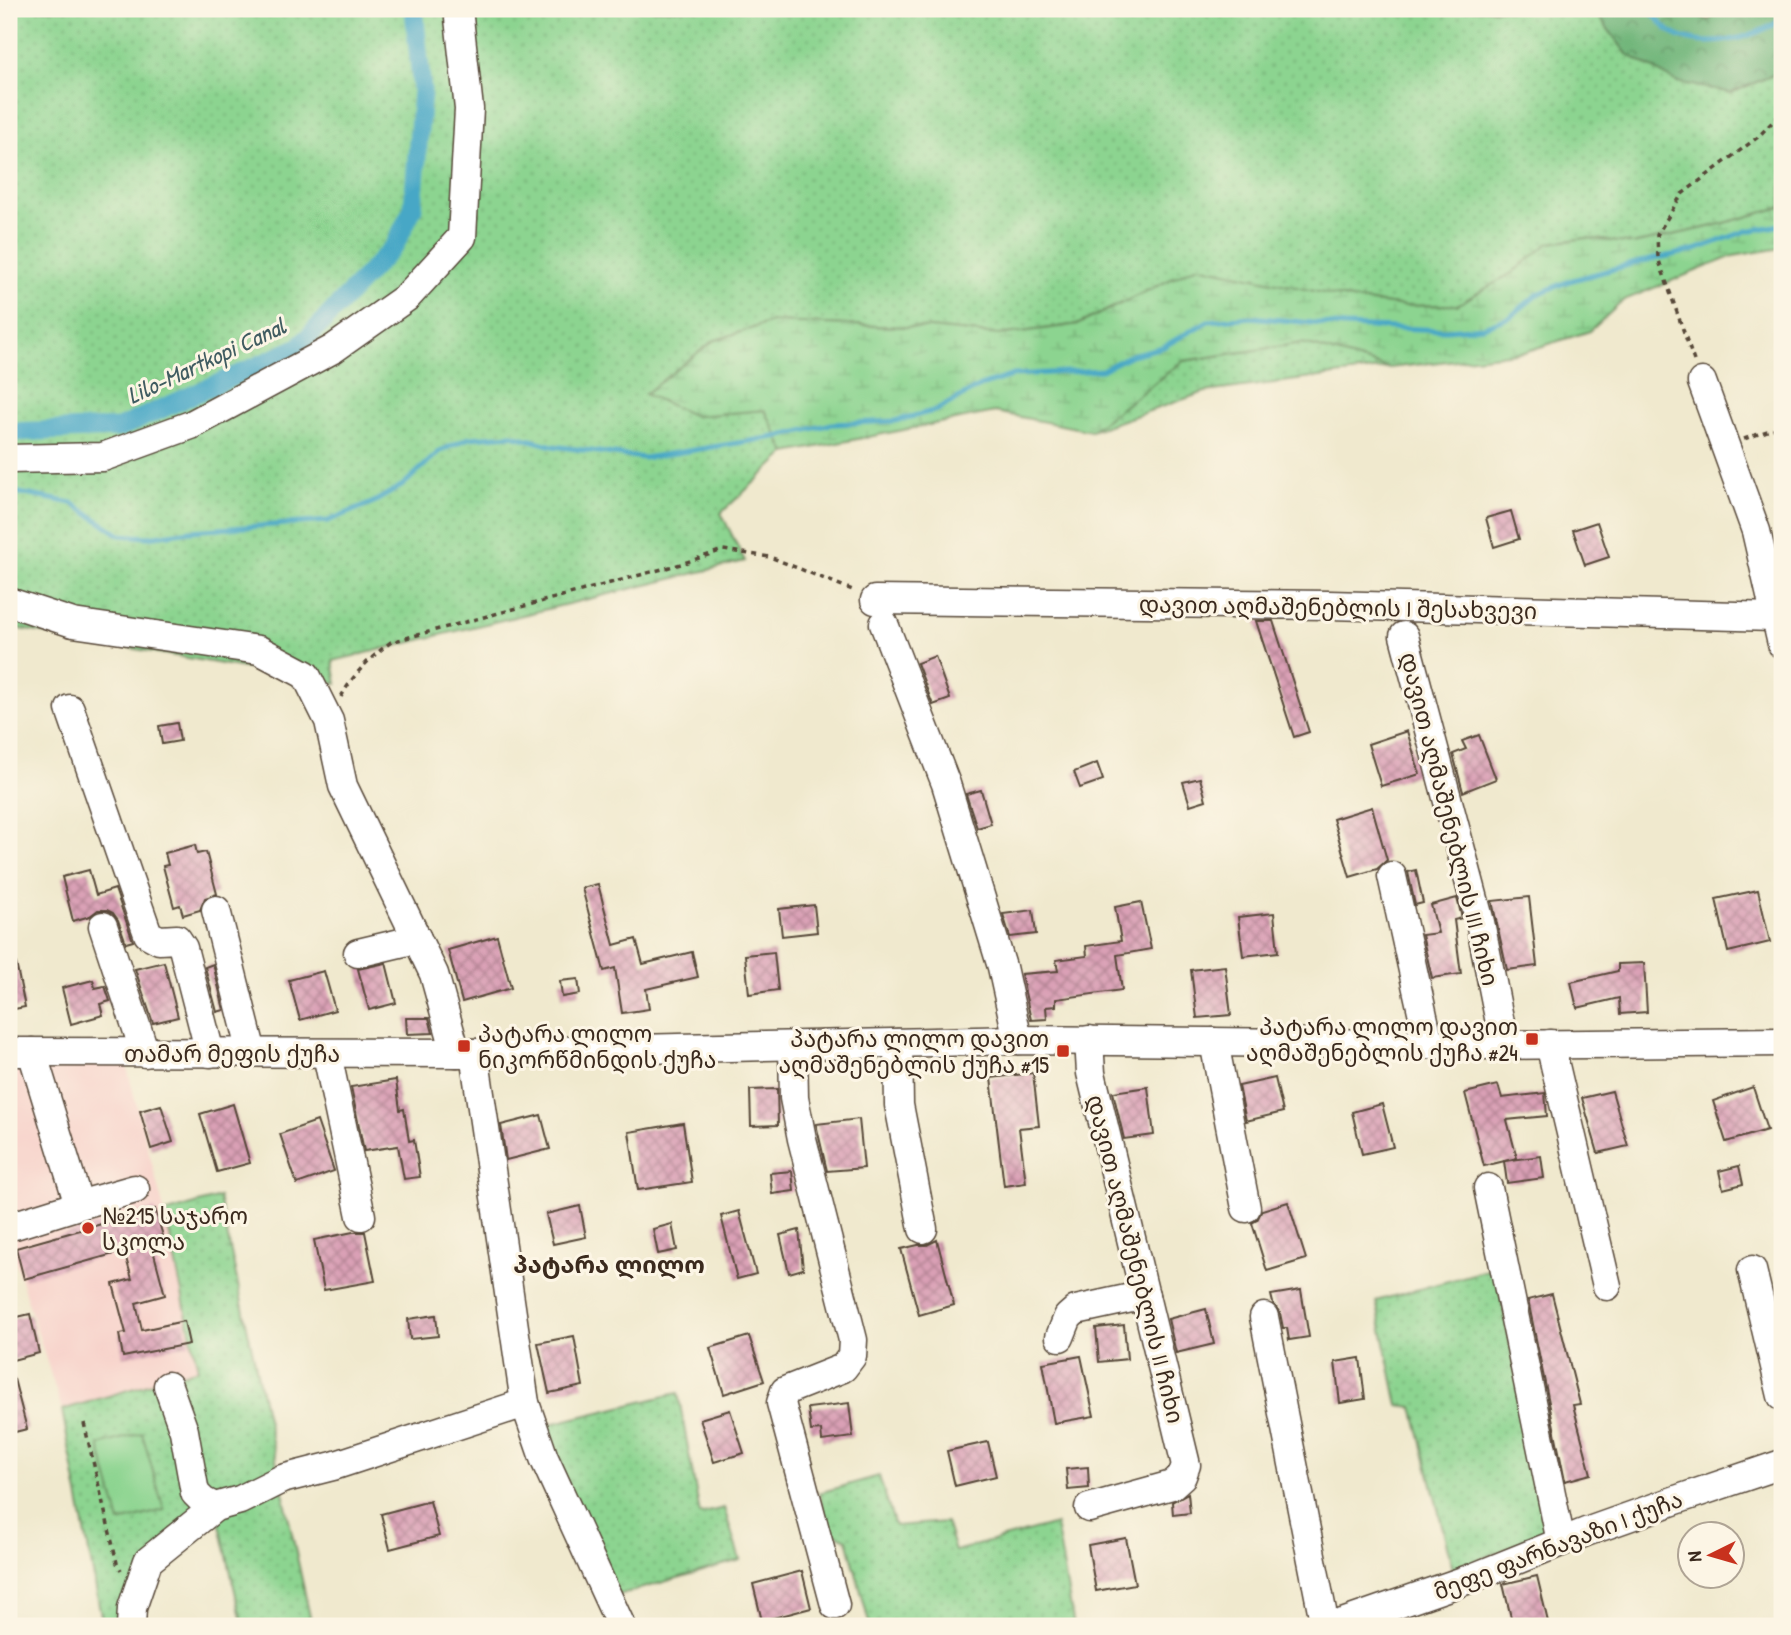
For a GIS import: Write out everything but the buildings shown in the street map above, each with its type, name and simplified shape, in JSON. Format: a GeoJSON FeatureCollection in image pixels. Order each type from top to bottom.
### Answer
{"type":"FeatureCollection","features":[{"type":"Feature","properties":{"kind":"street"},"geometry":{"type":"LineString","coordinates":[[9,459],[103,457],[191,425],[333,349],[407,297],[462,237],[469,109],[458,9]]}},
{"type":"Feature","properties":{"kind":"street"},"geometry":{"type":"LineString","coordinates":[[1702,382],[1756,531],[1782,644]]}},
{"type":"Feature","properties":{"kind":"street"},"geometry":{"type":"LineString","coordinates":[[9,602],[73,623],[259,650],[306,675],[329,720],[342,786],[434,974],[465,1053],[525,1403],[544,1458],[621,1626]]}},
{"type":"Feature","properties":{"kind":"street","name":"დავით აღმაშენებლის I შესახვევი"},"geometry":{"type":"LineString","coordinates":[[879,612],[1329,605],[1774,617]]}},
{"type":"Feature","properties":{"kind":"street"},"geometry":{"type":"LineString","coordinates":[[879,612],[946,784],[1002,967],[1018,1040]]}},
{"type":"Feature","properties":{"kind":"street","name":"დავით აღმაშენებლის III ჩიხი"},"geometry":{"type":"LineString","coordinates":[[1404,636],[1480,922],[1499,1044]]}},
{"type":"Feature","properties":{"kind":"street"},"geometry":{"type":"LineString","coordinates":[[70,709],[148,934],[159,940],[177,939],[183,948],[210,1053]]}},
{"type":"Feature","properties":{"kind":"street"},"geometry":{"type":"LineString","coordinates":[[1441,820],[1499,1044]]}},
{"type":"Feature","properties":{"kind":"street"},"geometry":{"type":"LineString","coordinates":[[1392,876],[1429,1043]]}},
{"type":"Feature","properties":{"kind":"street"},"geometry":{"type":"LineString","coordinates":[[216,910],[252,1053]]}},
{"type":"Feature","properties":{"kind":"street"},"geometry":{"type":"LineString","coordinates":[[103,926],[145,1053]]}},
{"type":"Feature","properties":{"kind":"street"},"geometry":{"type":"LineString","coordinates":[[358,953],[417,939]]}},
{"type":"Feature","properties":{"kind":"street","name":"თამარ მეფის ქუჩა"},"geometry":{"type":"LineString","coordinates":[[20,1052],[465,1053],[1018,1040],[1499,1044],[1782,1042]]}},
{"type":"Feature","properties":{"kind":"street","name":"დავით აღმაშენებლის II ჩიხი"},"geometry":{"type":"LineString","coordinates":[[1089,1040],[1091,1073],[1186,1465],[1182,1476],[1172,1485],[1089,1508]]}},
{"type":"Feature","properties":{"kind":"street"},"geometry":{"type":"LineString","coordinates":[[1214,1042],[1246,1208]]}},
{"type":"Feature","properties":{"kind":"street"},"geometry":{"type":"LineString","coordinates":[[898,1044],[899,1105],[923,1230]]}},
{"type":"Feature","properties":{"kind":"street"},"geometry":{"type":"LineString","coordinates":[[1550,1044],[1607,1286]]}},
{"type":"Feature","properties":{"kind":"street"},"geometry":{"type":"LineString","coordinates":[[793,1046],[794,1098],[802,1139],[853,1340],[852,1356],[843,1368],[785,1391],[781,1403],[835,1605]]}},
{"type":"Feature","properties":{"kind":"street"},"geometry":{"type":"LineString","coordinates":[[20,1052],[79,1205]]}},
{"type":"Feature","properties":{"kind":"street"},"geometry":{"type":"LineString","coordinates":[[327,1054],[361,1216]]}},
{"type":"Feature","properties":{"kind":"street"},"geometry":{"type":"LineString","coordinates":[[1488,1188],[1561,1542]]}},
{"type":"Feature","properties":{"kind":"street"},"geometry":{"type":"LineString","coordinates":[[15,1224],[135,1189]]}},
{"type":"Feature","properties":{"kind":"street"},"geometry":{"type":"LineString","coordinates":[[1752,1270],[1782,1396]]}},
{"type":"Feature","properties":{"kind":"street"},"geometry":{"type":"LineString","coordinates":[[1060,1337],[1068,1317],[1076,1310],[1145,1295]]}},
{"type":"Feature","properties":{"kind":"street"},"geometry":{"type":"LineString","coordinates":[[1264,1317],[1325,1626]]}},
{"type":"Feature","properties":{"kind":"street"},"geometry":{"type":"LineString","coordinates":[[167,1386],[184,1431],[195,1493],[203,1502],[215,1507]]}},
{"type":"Feature","properties":{"kind":"street"},"geometry":{"type":"LineString","coordinates":[[131,1626],[132,1608],[148,1561],[215,1507],[240,1500],[282,1479],[332,1466],[525,1403]]}},
{"type":"Feature","properties":{"kind":"street","name":"მეფე ფარნავაზი I ქუჩა"},"geometry":{"type":"LineString","coordinates":[[1334,1626],[1472,1578],[1676,1500],[1782,1464]]}},
{"type":"Feature","properties":{"kind":"path"},"geometry":{"type":"LineString","coordinates":[[1702,382],[1658,258],[1657,235],[1682,194],[1758,137],[1782,112]]}},
{"type":"Feature","properties":{"kind":"path"},"geometry":{"type":"LineString","coordinates":[[1725,445],[1782,426]]}},
{"type":"Feature","properties":{"kind":"path"},"geometry":{"type":"LineString","coordinates":[[329,720],[350,681],[368,659],[391,642],[723,550],[770,557],[810,572],[879,612]]}},
{"type":"Feature","properties":{"kind":"path"},"geometry":{"type":"LineString","coordinates":[[84,1423],[117,1563],[123,1573],[140,1582]]}},
{"type":"Feature","properties":{"kind":"shaded area","name":"№215 საჯარო სკოლა"},"geometry":{"type":"Polygon","coordinates":[[[126,1064],[165,1214],[198,1369],[62,1410],[9,1242],[9,1066],[126,1064]]]}},
{"type":"Feature","properties":{"kind":"green space"},"geometry":{"type":"Polygon","coordinates":[[[9,9],[1593,9],[1627,54],[1731,93],[1782,71],[1782,207],[1633,244],[1587,238],[1550,243],[1512,273],[1457,305],[1406,306],[1356,300],[1198,266],[1079,324],[1000,335],[929,328],[771,322],[713,341],[695,416],[765,410],[786,453],[721,513],[745,561],[333,661],[337,684],[9,627],[9,9]]]}},
{"type":"Feature","properties":{"kind":"green space"},"geometry":{"type":"Polygon","coordinates":[[[1593,9],[1681,9],[1709,20],[1721,9],[1782,9],[1782,71],[1731,93],[1677,82],[1627,54],[1593,9]]]}},
{"type":"Feature","properties":{"kind":"green space"},"geometry":{"type":"Polygon","coordinates":[[[1782,207],[1782,248],[1733,256],[1624,300],[1590,331],[1524,352],[1389,368],[1302,343],[1183,361],[1091,431],[995,412],[786,453],[765,410],[695,416],[645,394],[713,341],[772,322],[929,328],[1000,335],[1079,324],[1198,266],[1356,300],[1406,306],[1457,305],[1512,273],[1549,243],[1587,238],[1633,244],[1782,207]]]}},
{"type":"Feature","properties":{"kind":"green space"},"geometry":{"type":"Polygon","coordinates":[[[1302,343],[1389,368],[1205,392],[1091,431],[1183,361],[1302,343]]]}},
{"type":"Feature","properties":{"kind":"green space"},"geometry":{"type":"Polygon","coordinates":[[[219,1197],[312,1626],[243,1626],[219,1521],[150,1571],[138,1626],[103,1626],[62,1410],[198,1369],[165,1213],[219,1197]]]}},
{"type":"Feature","properties":{"kind":"green space"},"geometry":{"type":"Polygon","coordinates":[[[1495,1268],[1547,1532],[1453,1570],[1413,1407],[1398,1405],[1376,1301],[1495,1268]]]}},
{"type":"Feature","properties":{"kind":"green space"},"geometry":{"type":"Polygon","coordinates":[[[678,1393],[700,1514],[724,1508],[740,1560],[615,1596],[542,1426],[678,1393]]]}},
{"type":"Feature","properties":{"kind":"green space"},"geometry":{"type":"Polygon","coordinates":[[[142,1433],[164,1510],[120,1522],[99,1445],[142,1433]]]}},
{"type":"Feature","properties":{"kind":"green space"},"geometry":{"type":"Polygon","coordinates":[[[879,1476],[895,1526],[946,1522],[955,1551],[1056,1524],[1074,1626],[870,1626],[847,1539],[830,1532],[819,1493],[879,1476]]]}},
{"type":"Feature","properties":{"kind":"waterway","name":"Lilo-Martkopi Canal"},"geometry":{"type":"LineString","coordinates":[[9,432],[119,428],[299,347],[395,245],[413,208],[422,91],[414,9]]}},
{"type":"Feature","properties":{"kind":"waterway"},"geometry":{"type":"LineString","coordinates":[[1649,9],[1672,33],[1699,42],[1743,37],[1782,20]]}},
{"type":"Feature","properties":{"kind":"waterway"},"geometry":{"type":"LineString","coordinates":[[9,491],[72,503],[120,535],[148,537],[190,531],[328,521],[374,502],[403,485],[440,451],[469,438],[512,435],[553,446],[644,458],[781,436],[832,424],[895,421],[937,410],[980,386],[1014,375],[1102,370],[1131,355],[1163,347],[1208,321],[1251,317],[1344,326],[1446,330],[1483,327],[1510,317],[1538,294],[1569,281],[1695,250],[1746,231],[1782,225]]}},
{"type":"Feature","properties":{"kind":"place","name":"პატარა ლილო დავით აღმაშენებლის ქუჩა #24"},"geometry":{"type":"Point","coordinates":[1532,1039]}},
{"type":"Feature","properties":{"kind":"place","name":"პატარა ლილო ნიკორწმინდის ქუჩა"},"geometry":{"type":"Point","coordinates":[464,1046]}},
{"type":"Feature","properties":{"kind":"place","name":"პატარა ლილო დავით აღმაშენებლის ქუჩა #15"},"geometry":{"type":"Point","coordinates":[1063,1051]}},
{"type":"Feature","properties":{"kind":"place","name":"№215 საჯარო სკოლა"},"geometry":{"type":"Point","coordinates":[88,1228]}},
{"type":"Feature","properties":{"kind":"district","name":"პატარა ლილო"},"geometry":{"type":"Point","coordinates":[609,1264]}}]}
